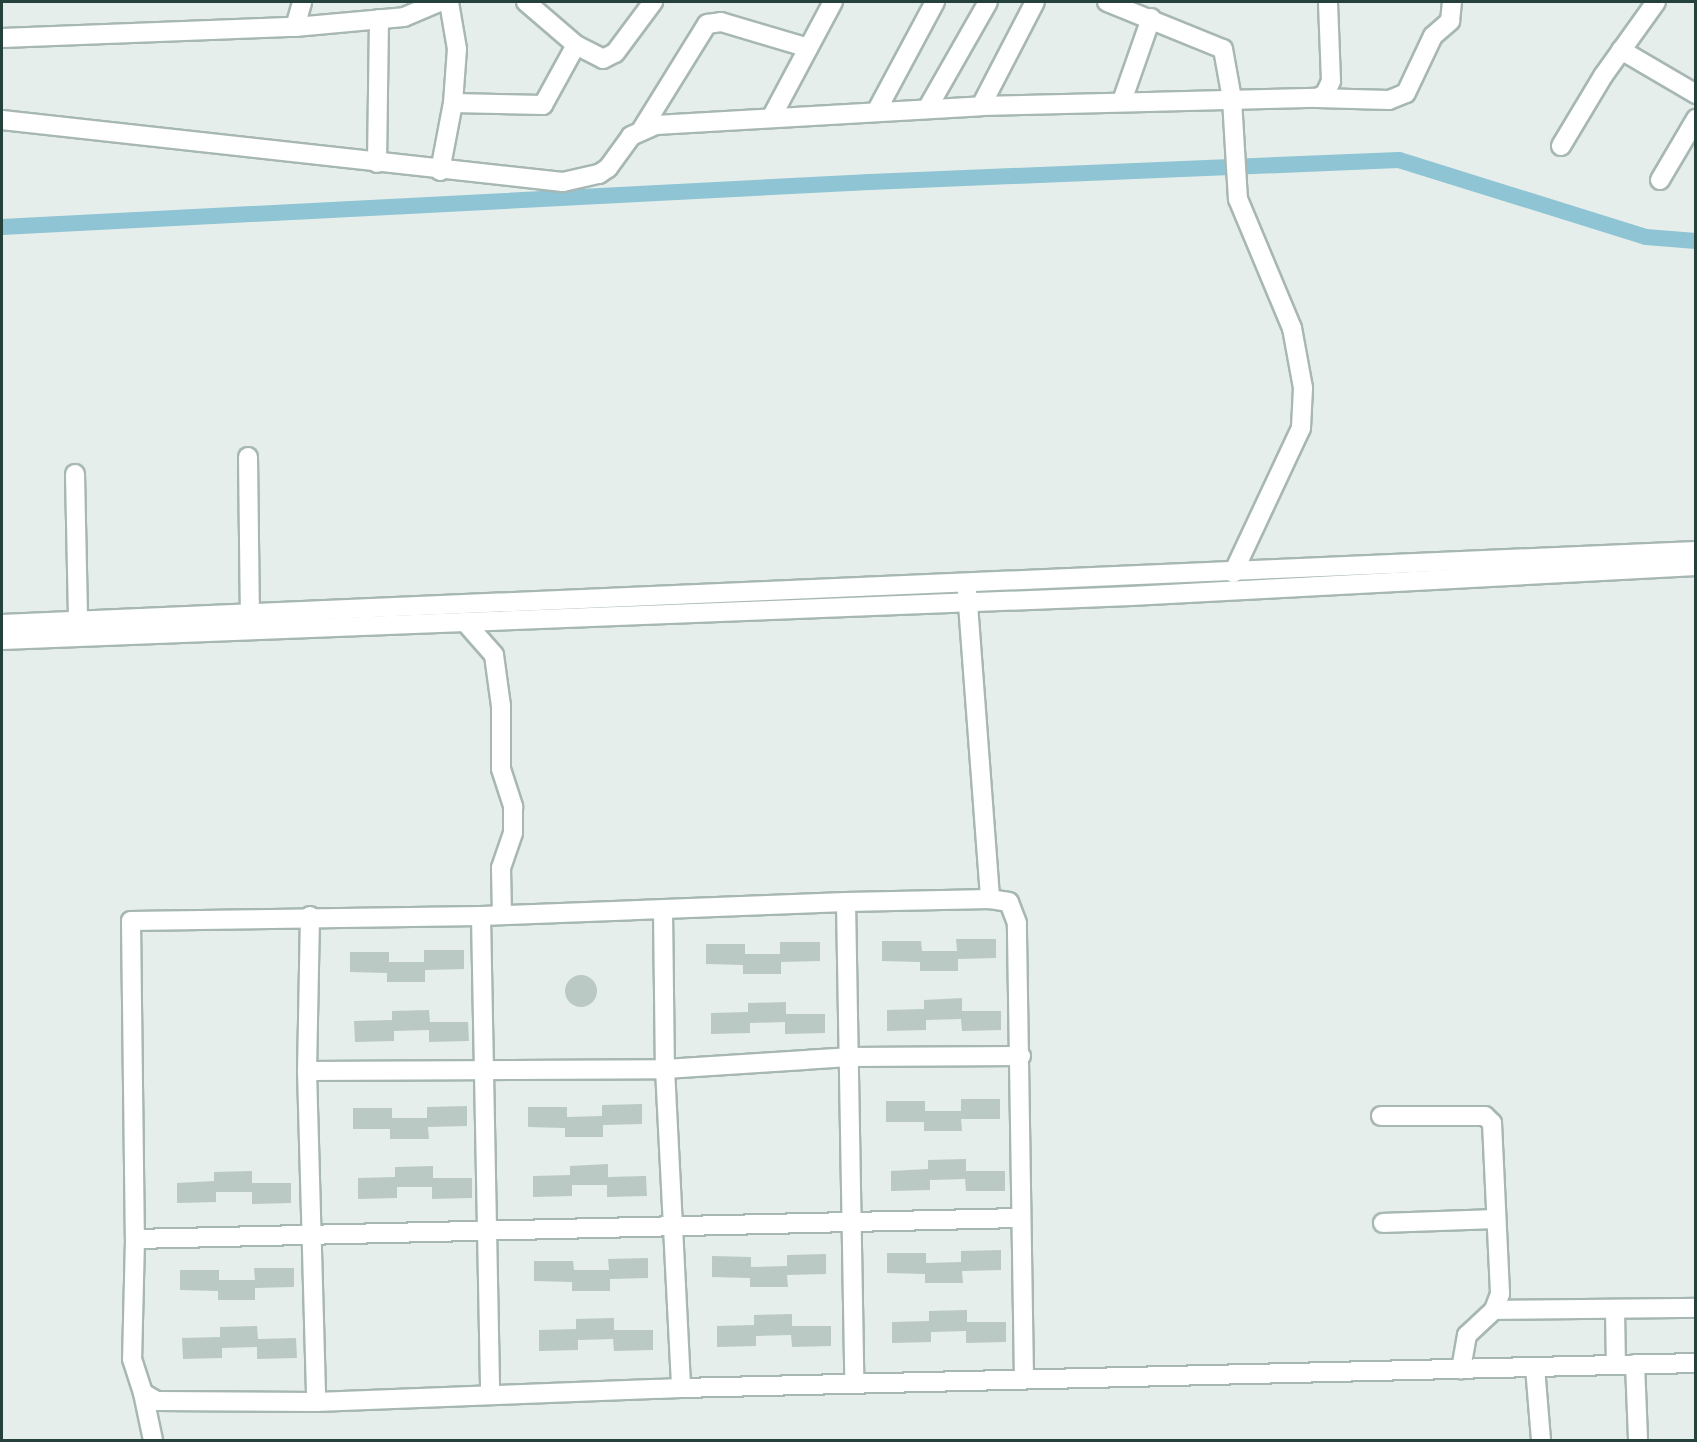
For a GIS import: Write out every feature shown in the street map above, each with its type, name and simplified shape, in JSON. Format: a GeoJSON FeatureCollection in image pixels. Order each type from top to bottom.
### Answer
{"type":"FeatureCollection","features":[{"type":"Feature","properties":{"kind":"street"},"geometry":{"type":"LineString","coordinates":[[295,27],[302,2]]}},
{"type":"Feature","properties":{"kind":"street"},"geometry":{"type":"LineString","coordinates":[[2,38],[295,27],[404,16],[441,2]]}},
{"type":"Feature","properties":{"kind":"street"},"geometry":{"type":"LineString","coordinates":[[440,171],[453,103],[457,49],[449,2]]}},
{"type":"Feature","properties":{"kind":"street"},"geometry":{"type":"LineString","coordinates":[[526,2],[576,45],[603,58],[609,58],[653,2]]}},
{"type":"Feature","properties":{"kind":"street"},"geometry":{"type":"LineString","coordinates":[[771,118],[833,2]]}},
{"type":"Feature","properties":{"kind":"street"},"geometry":{"type":"LineString","coordinates":[[876,112],[935,2]]}},
{"type":"Feature","properties":{"kind":"street"},"geometry":{"type":"LineString","coordinates":[[927,109],[988,2]]}},
{"type":"Feature","properties":{"kind":"street"},"geometry":{"type":"LineString","coordinates":[[981,106],[1035,2]]}},
{"type":"Feature","properties":{"kind":"street"},"geometry":{"type":"LineString","coordinates":[[1317,98],[1325,94],[1331,81],[1328,2]]}},
{"type":"Feature","properties":{"kind":"street"},"geometry":{"type":"LineString","coordinates":[[642,129],[771,118],[981,106],[1232,99],[1389,100],[1406,93],[1433,36],[1450,21],[1452,2]]}},
{"type":"Feature","properties":{"kind":"street"},"geometry":{"type":"LineString","coordinates":[[1561,146],[1622,50],[1656,2]]}},
{"type":"Feature","properties":{"kind":"street"},"geometry":{"type":"LineString","coordinates":[[1117,3],[1223,49],[1232,99],[1238,199],[1288,313],[1304,408],[1301,428],[1233,573]]}},
{"type":"Feature","properties":{"kind":"street"},"geometry":{"type":"LineString","coordinates":[[1122,101],[1151,18]]}},
{"type":"Feature","properties":{"kind":"street"},"geometry":{"type":"LineString","coordinates":[[377,163],[379,19]]}},
{"type":"Feature","properties":{"kind":"street"},"geometry":{"type":"LineString","coordinates":[[2,120],[440,171],[563,182],[588,180],[608,168],[631,136],[642,129],[707,24],[721,22],[808,48]]}},
{"type":"Feature","properties":{"kind":"street"},"geometry":{"type":"LineString","coordinates":[[453,103],[543,105],[576,45]]}},
{"type":"Feature","properties":{"kind":"street"},"geometry":{"type":"LineString","coordinates":[[1622,50],[1695,94]]}},
{"type":"Feature","properties":{"kind":"street"},"geometry":{"type":"LineString","coordinates":[[1660,180],[1693,129]]}},
{"type":"Feature","properties":{"kind":"street"},"geometry":{"type":"LineString","coordinates":[[248,457],[250,614]]}},
{"type":"Feature","properties":{"kind":"street"},"geometry":{"type":"LineString","coordinates":[[75,474],[78,621]]}},
{"type":"Feature","properties":{"kind":"street"},"geometry":{"type":"LineString","coordinates":[[2,624],[1233,573],[1695,551]]}},
{"type":"Feature","properties":{"kind":"street"},"geometry":{"type":"LineString","coordinates":[[2,640],[968,602],[1695,567]]}},
{"type":"Feature","properties":{"kind":"street"},"geometry":{"type":"LineString","coordinates":[[966,583],[990,899]]}},
{"type":"Feature","properties":{"kind":"street"},"geometry":{"type":"LineString","coordinates":[[465,622],[494,655],[501,706],[501,769],[513,807],[513,832],[501,868],[502,915]]}},
{"type":"Feature","properties":{"kind":"street"},"geometry":{"type":"LineString","coordinates":[[153,1440],[143,1394],[132,1359],[135,1239],[131,921],[310,916],[481,916],[846,902],[990,899],[1009,902],[1015,910],[1021,1056],[1024,1379]]}},
{"type":"Feature","properties":{"kind":"street"},"geometry":{"type":"LineString","coordinates":[[846,902],[854,1383]]}},
{"type":"Feature","properties":{"kind":"street"},"geometry":{"type":"LineString","coordinates":[[663,910],[665,1069],[681,1388]]}},
{"type":"Feature","properties":{"kind":"street"},"geometry":{"type":"LineString","coordinates":[[310,916],[307,1071],[316,1402]]}},
{"type":"Feature","properties":{"kind":"street"},"geometry":{"type":"LineString","coordinates":[[481,916],[482,1072],[490,1395]]}},
{"type":"Feature","properties":{"kind":"street"},"geometry":{"type":"LineString","coordinates":[[307,1071],[482,1072],[665,1069],[849,1057],[1021,1056]]}},
{"type":"Feature","properties":{"kind":"street"},"geometry":{"type":"LineString","coordinates":[[1381,1116],[1489,1118],[1500,1294],[1494,1310],[1467,1335],[1461,1368]]}},
{"type":"Feature","properties":{"kind":"street"},"geometry":{"type":"LineString","coordinates":[[135,1239],[312,1237],[486,1229],[672,1227],[852,1220],[1021,1218]]}},
{"type":"Feature","properties":{"kind":"street"},"geometry":{"type":"LineString","coordinates":[[1383,1224],[1495,1219]]}},
{"type":"Feature","properties":{"kind":"street"},"geometry":{"type":"LineString","coordinates":[[1494,1310],[1695,1308]]}},
{"type":"Feature","properties":{"kind":"street"},"geometry":{"type":"LineString","coordinates":[[1615,1310],[1617,1365]]}},
{"type":"Feature","properties":{"kind":"street"},"geometry":{"type":"LineString","coordinates":[[143,1394],[157,1401],[316,1402],[854,1383],[1695,1363]]}},
{"type":"Feature","properties":{"kind":"street"},"geometry":{"type":"LineString","coordinates":[[1635,1365],[1638,1440]]}},
{"type":"Feature","properties":{"kind":"street"},"geometry":{"type":"LineString","coordinates":[[1535,1367],[1541,1440]]}},
{"type":"Feature","properties":{"kind":"building"},"geometry":{"type":"Polygon","coordinates":[[[956,939],[996,939],[996,958],[958,959],[958,971],[920,971],[920,962],[882,961],[882,941],[921,941],[922,951],[957,951],[956,939]]]}},
{"type":"Feature","properties":{"kind":"building"},"geometry":{"type":"Polygon","coordinates":[[[780,942],[820,942],[820,961],[781,962],[781,974],[743,974],[743,965],[706,964],[706,944],[745,944],[745,954],[780,954],[780,942]]]}},
{"type":"Feature","properties":{"kind":"building"},"geometry":{"type":"Polygon","coordinates":[[[424,950],[464,950],[464,969],[425,970],[425,982],[387,982],[387,973],[350,972],[350,952],[389,952],[389,962],[424,962],[424,950]]]}},
{"type":"Feature","properties":{"kind":"building"},"geometry":{"type":"Polygon","coordinates":[[[581,975],[592,980],[597,991],[592,1002],[581,1007],[570,1002],[565,991],[570,980],[581,975]]]}},
{"type":"Feature","properties":{"kind":"building"},"geometry":{"type":"Polygon","coordinates":[[[962,998],[962,1011],[1001,1011],[1001,1030],[962,1031],[961,1019],[926,1020],[926,1030],[887,1031],[887,1010],[924,1009],[924,1000],[962,998]]]}},
{"type":"Feature","properties":{"kind":"building"},"geometry":{"type":"Polygon","coordinates":[[[786,1002],[786,1014],[825,1014],[825,1033],[785,1034],[785,1022],[750,1023],[750,1033],[711,1034],[711,1013],[748,1012],[748,1003],[786,1002]]]}},
{"type":"Feature","properties":{"kind":"building"},"geometry":{"type":"Polygon","coordinates":[[[429,1010],[430,1022],[468,1022],[469,1041],[429,1042],[429,1030],[394,1031],[394,1041],[355,1042],[354,1021],[392,1020],[392,1011],[429,1010]]]}},
{"type":"Feature","properties":{"kind":"building"},"geometry":{"type":"Polygon","coordinates":[[[961,1099],[1000,1099],[1000,1119],[961,1119],[962,1131],[924,1131],[924,1122],[886,1122],[886,1101],[925,1101],[925,1111],[961,1111],[961,1099]]]}},
{"type":"Feature","properties":{"kind":"building"},"geometry":{"type":"Polygon","coordinates":[[[642,1104],[642,1124],[603,1125],[603,1137],[565,1137],[565,1128],[528,1127],[528,1107],[567,1107],[567,1117],[602,1116],[602,1105],[642,1104]]]}},
{"type":"Feature","properties":{"kind":"building"},"geometry":{"type":"Polygon","coordinates":[[[467,1106],[467,1126],[428,1127],[429,1139],[390,1139],[390,1129],[353,1129],[353,1108],[392,1108],[392,1118],[427,1118],[427,1107],[467,1106]]]}},
{"type":"Feature","properties":{"kind":"building"},"geometry":{"type":"Polygon","coordinates":[[[966,1159],[966,1171],[1005,1171],[1005,1191],[966,1191],[965,1179],[930,1180],[930,1190],[891,1191],[891,1171],[928,1169],[928,1160],[966,1159]]]}},
{"type":"Feature","properties":{"kind":"building"},"geometry":{"type":"Polygon","coordinates":[[[608,1164],[608,1177],[646,1176],[647,1196],[607,1197],[607,1185],[572,1185],[572,1196],[533,1197],[533,1176],[570,1175],[570,1166],[608,1164]]]}},
{"type":"Feature","properties":{"kind":"building"},"geometry":{"type":"Polygon","coordinates":[[[433,1166],[433,1178],[472,1178],[472,1198],[432,1199],[432,1187],[397,1187],[397,1198],[358,1199],[358,1178],[395,1177],[395,1167],[433,1166]]]}},
{"type":"Feature","properties":{"kind":"building"},"geometry":{"type":"Polygon","coordinates":[[[252,1171],[252,1183],[291,1183],[291,1203],[252,1204],[252,1192],[216,1192],[216,1202],[177,1203],[177,1183],[214,1181],[214,1172],[252,1171]]]}},
{"type":"Feature","properties":{"kind":"building"},"geometry":{"type":"Polygon","coordinates":[[[1001,1250],[1001,1270],[962,1271],[963,1283],[925,1283],[925,1274],[887,1273],[887,1253],[926,1253],[926,1263],[961,1262],[961,1251],[1001,1250]]]}},
{"type":"Feature","properties":{"kind":"building"},"geometry":{"type":"Polygon","coordinates":[[[826,1254],[826,1274],[787,1275],[788,1287],[750,1287],[750,1278],[712,1277],[712,1256],[751,1257],[751,1267],[787,1266],[787,1255],[826,1254]]]}},
{"type":"Feature","properties":{"kind":"building"},"geometry":{"type":"Polygon","coordinates":[[[648,1258],[648,1278],[610,1279],[610,1291],[572,1291],[572,1282],[534,1281],[534,1261],[573,1261],[574,1270],[609,1270],[608,1259],[648,1258]]]}},
{"type":"Feature","properties":{"kind":"building"},"geometry":{"type":"Polygon","coordinates":[[[254,1268],[294,1268],[294,1287],[255,1288],[255,1300],[218,1300],[218,1291],[180,1290],[180,1270],[219,1270],[219,1280],[255,1280],[254,1268]]]}},
{"type":"Feature","properties":{"kind":"building"},"geometry":{"type":"Polygon","coordinates":[[[967,1310],[967,1322],[1006,1322],[1006,1342],[966,1343],[966,1331],[931,1332],[931,1342],[892,1343],[892,1322],[929,1321],[929,1311],[967,1310]]]}},
{"type":"Feature","properties":{"kind":"building"},"geometry":{"type":"Polygon","coordinates":[[[792,1314],[792,1326],[831,1326],[831,1346],[792,1347],[791,1335],[756,1336],[756,1346],[717,1347],[717,1326],[754,1325],[754,1315],[792,1314]]]}},
{"type":"Feature","properties":{"kind":"building"},"geometry":{"type":"Polygon","coordinates":[[[614,1318],[614,1330],[653,1330],[653,1350],[614,1351],[613,1339],[578,1340],[578,1350],[539,1351],[539,1330],[576,1329],[576,1319],[614,1318]]]}},
{"type":"Feature","properties":{"kind":"building"},"geometry":{"type":"Polygon","coordinates":[[[257,1326],[258,1339],[296,1338],[297,1358],[257,1359],[257,1347],[222,1348],[222,1358],[183,1359],[182,1338],[220,1337],[220,1327],[257,1326]]]}},
{"type":"Feature","properties":{"kind":"waterway"},"geometry":{"type":"LineString","coordinates":[[2,227],[870,182],[1399,160],[1646,237],[1696,241]]}}]}
